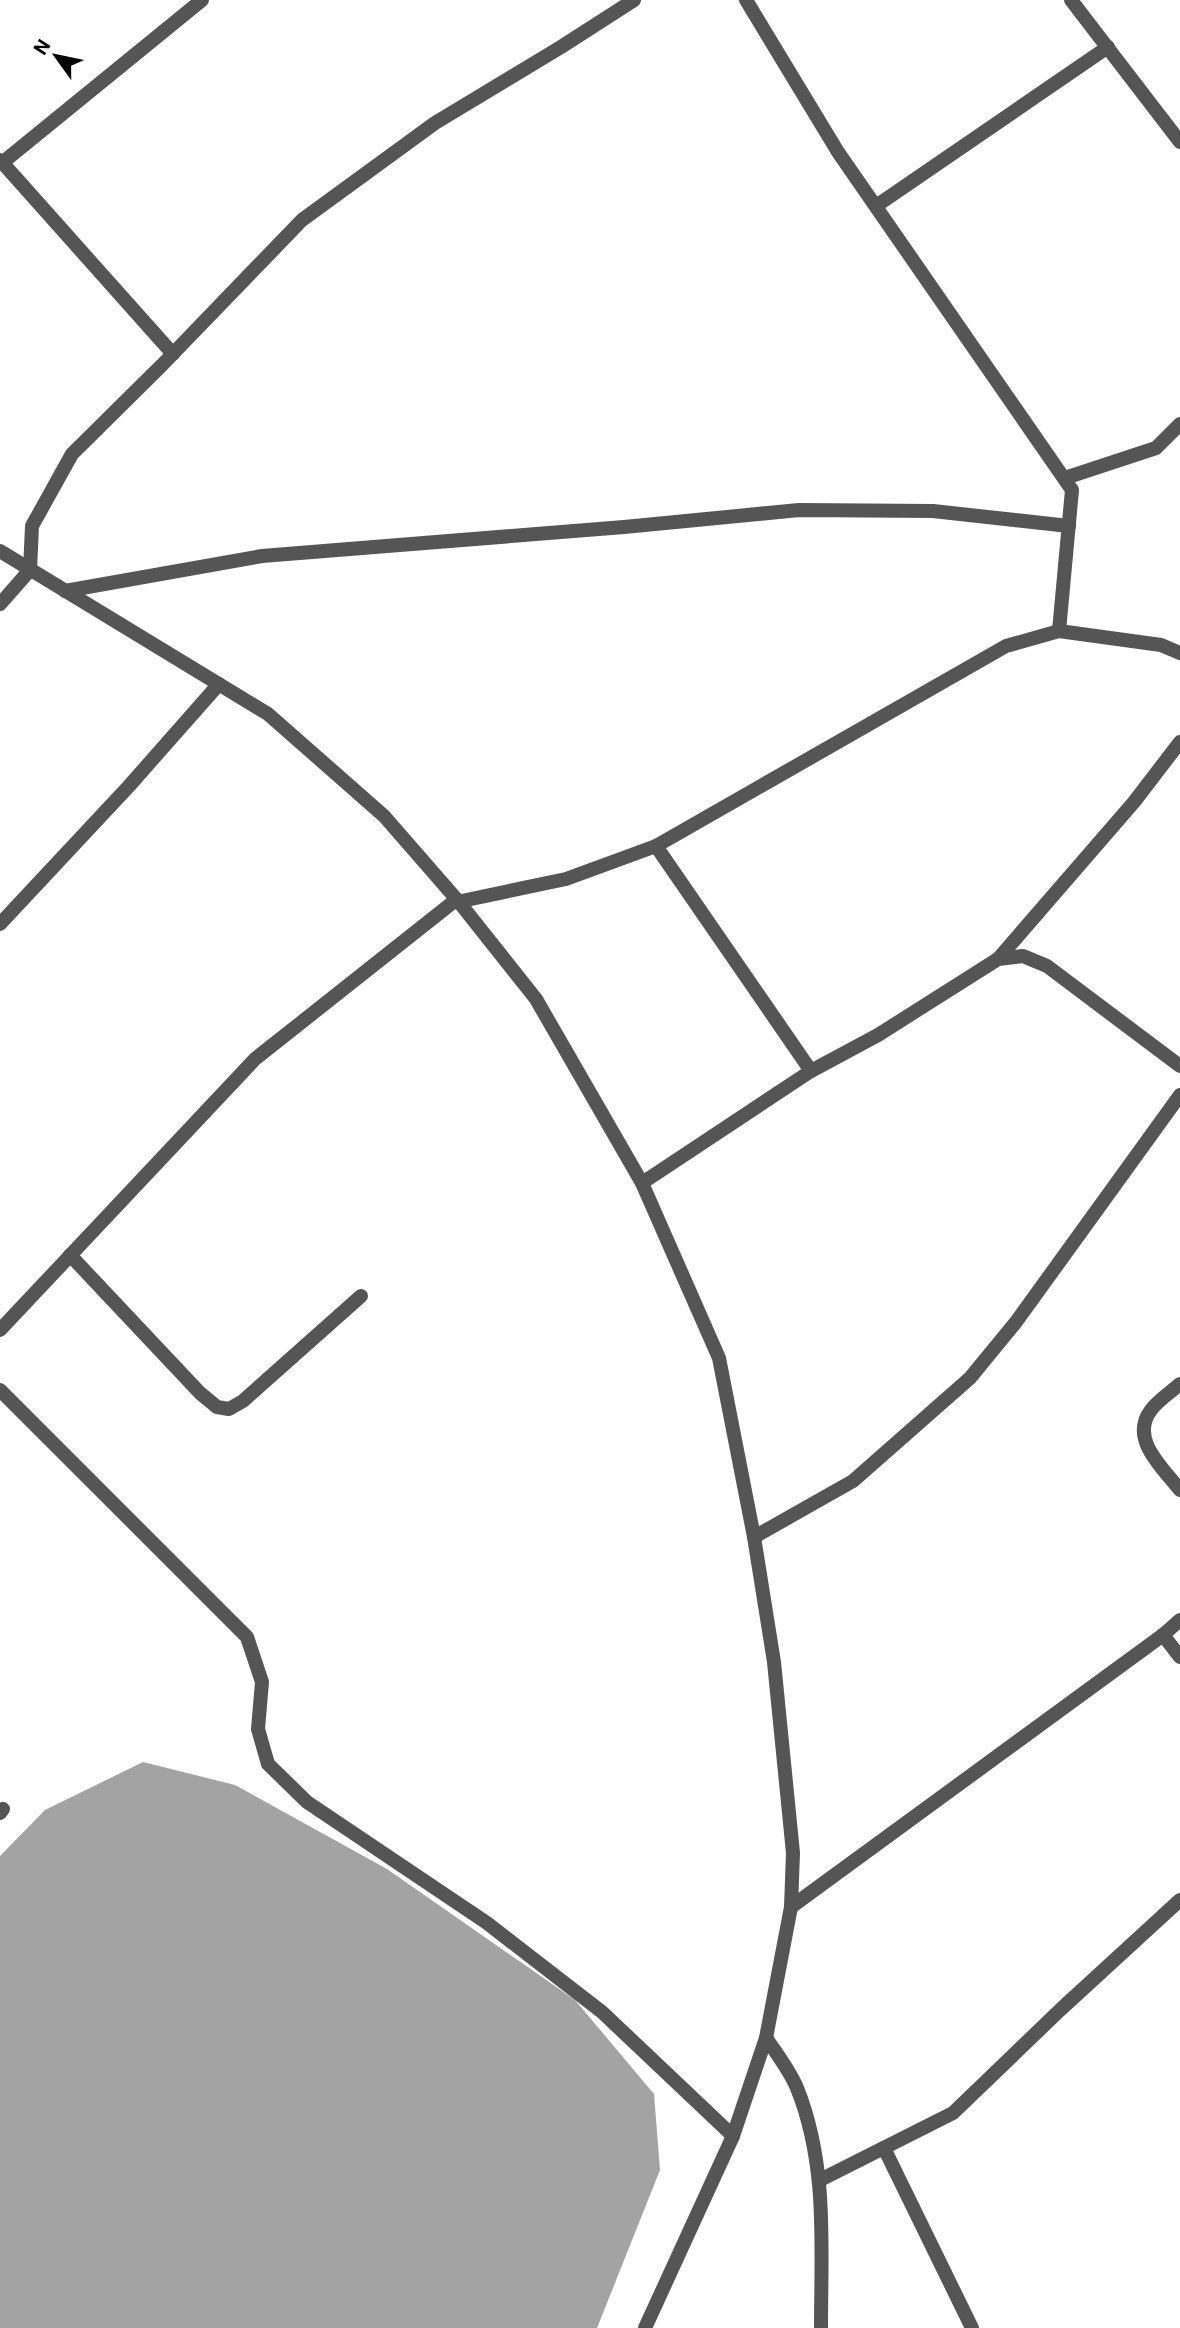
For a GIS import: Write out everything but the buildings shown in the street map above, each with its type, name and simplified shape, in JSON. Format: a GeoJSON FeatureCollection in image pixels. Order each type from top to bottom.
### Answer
{"type":"FeatureCollection","features":[{"type":"Feature","properties":{"kind":"street"},"geometry":{"type":"LineString","coordinates":[[173,354],[1,162],[202,0]]}},
{"type":"Feature","properties":{"kind":"street"},"geometry":{"type":"LineString","coordinates":[[0,604],[30,570],[32,526],[72,454],[303,220],[435,123],[634,0]]}},
{"type":"Feature","properties":{"kind":"street"},"geometry":{"type":"LineString","coordinates":[[746,0],[838,152],[1072,490],[1059,631]]}},
{"type":"Feature","properties":{"kind":"street"},"geometry":{"type":"LineString","coordinates":[[1071,0],[1180,142]]}},
{"type":"Feature","properties":{"kind":"street"},"geometry":{"type":"LineString","coordinates":[[876,206],[1108,47]]}},
{"type":"Feature","properties":{"kind":"street"},"geometry":{"type":"LineString","coordinates":[[1065,478],[1156,448],[1180,424]]}},
{"type":"Feature","properties":{"kind":"street"},"geometry":{"type":"LineString","coordinates":[[65,591],[262,556],[799,510],[933,511],[1069,526]]}},
{"type":"Feature","properties":{"kind":"street"},"geometry":{"type":"LineString","coordinates":[[0,551],[268,714],[384,816],[459,902],[536,999],[642,1183],[719,1358],[754,1537],[775,1675],[793,1853],[792,1907],[766,2038],[733,2136],[645,2328]]}},
{"type":"Feature","properties":{"kind":"street"},"geometry":{"type":"LineString","coordinates":[[0,1330],[255,1059],[452,903],[566,879],[656,846],[1006,646],[1059,631],[1161,645],[1180,653]]}},
{"type":"Feature","properties":{"kind":"street"},"geometry":{"type":"LineString","coordinates":[[0,924],[129,786],[219,684]]}},
{"type":"Feature","properties":{"kind":"street"},"geometry":{"type":"LineString","coordinates":[[642,1183],[811,1071],[878,1035],[998,958],[1134,802],[1180,742]]}},
{"type":"Feature","properties":{"kind":"street"},"geometry":{"type":"LineString","coordinates":[[656,846],[811,1071]]}},
{"type":"Feature","properties":{"kind":"street"},"geometry":{"type":"LineString","coordinates":[[998,958],[1023,956],[1047,965],[1180,1066]]}},
{"type":"Feature","properties":{"kind":"street"},"geometry":{"type":"LineString","coordinates":[[754,1537],[853,1481],[970,1378],[1016,1322],[1180,1095]]}},
{"type":"Feature","properties":{"kind":"street"},"geometry":{"type":"LineString","coordinates":[[70,1255],[200,1393],[217,1407],[229,1409],[243,1401],[361,1296]]}},
{"type":"Feature","properties":{"kind":"street"},"geometry":{"type":"LineString","coordinates":[[1180,1384],[1151,1410],[1143,1427],[1144,1441],[1180,1490]]}},
{"type":"Feature","properties":{"kind":"street"},"geometry":{"type":"LineString","coordinates":[[0,1390],[247,1636],[262,1682],[258,1729],[268,1764],[307,1802],[487,1923],[602,2012],[733,2136]]}},
{"type":"Feature","properties":{"kind":"street"},"geometry":{"type":"LineString","coordinates":[[792,1907],[1180,1620]]}},
{"type":"Feature","properties":{"kind":"street"},"geometry":{"type":"LineString","coordinates":[[1163,1635],[1180,1657]]}},
{"type":"Feature","properties":{"kind":"street"},"geometry":{"type":"LineString","coordinates":[[820,2180],[953,2113],[1059,2010],[1180,1900]]}},
{"type":"Feature","properties":{"kind":"street"},"geometry":{"type":"LineString","coordinates":[[766,2038],[796,2085],[810,2123],[820,2180],[821,2328]]}},
{"type":"Feature","properties":{"kind":"street"},"geometry":{"type":"LineString","coordinates":[[884,2148],[972,2328]]}},
{"type":"Feature","properties":{"kind":"shaded area"},"geometry":{"type":"Polygon","coordinates":[[[143,1762],[235,1785],[387,1869],[575,2000],[654,2094],[660,2170],[597,2328],[0,2328],[0,1856],[45,1810],[143,1762]]]}}]}
